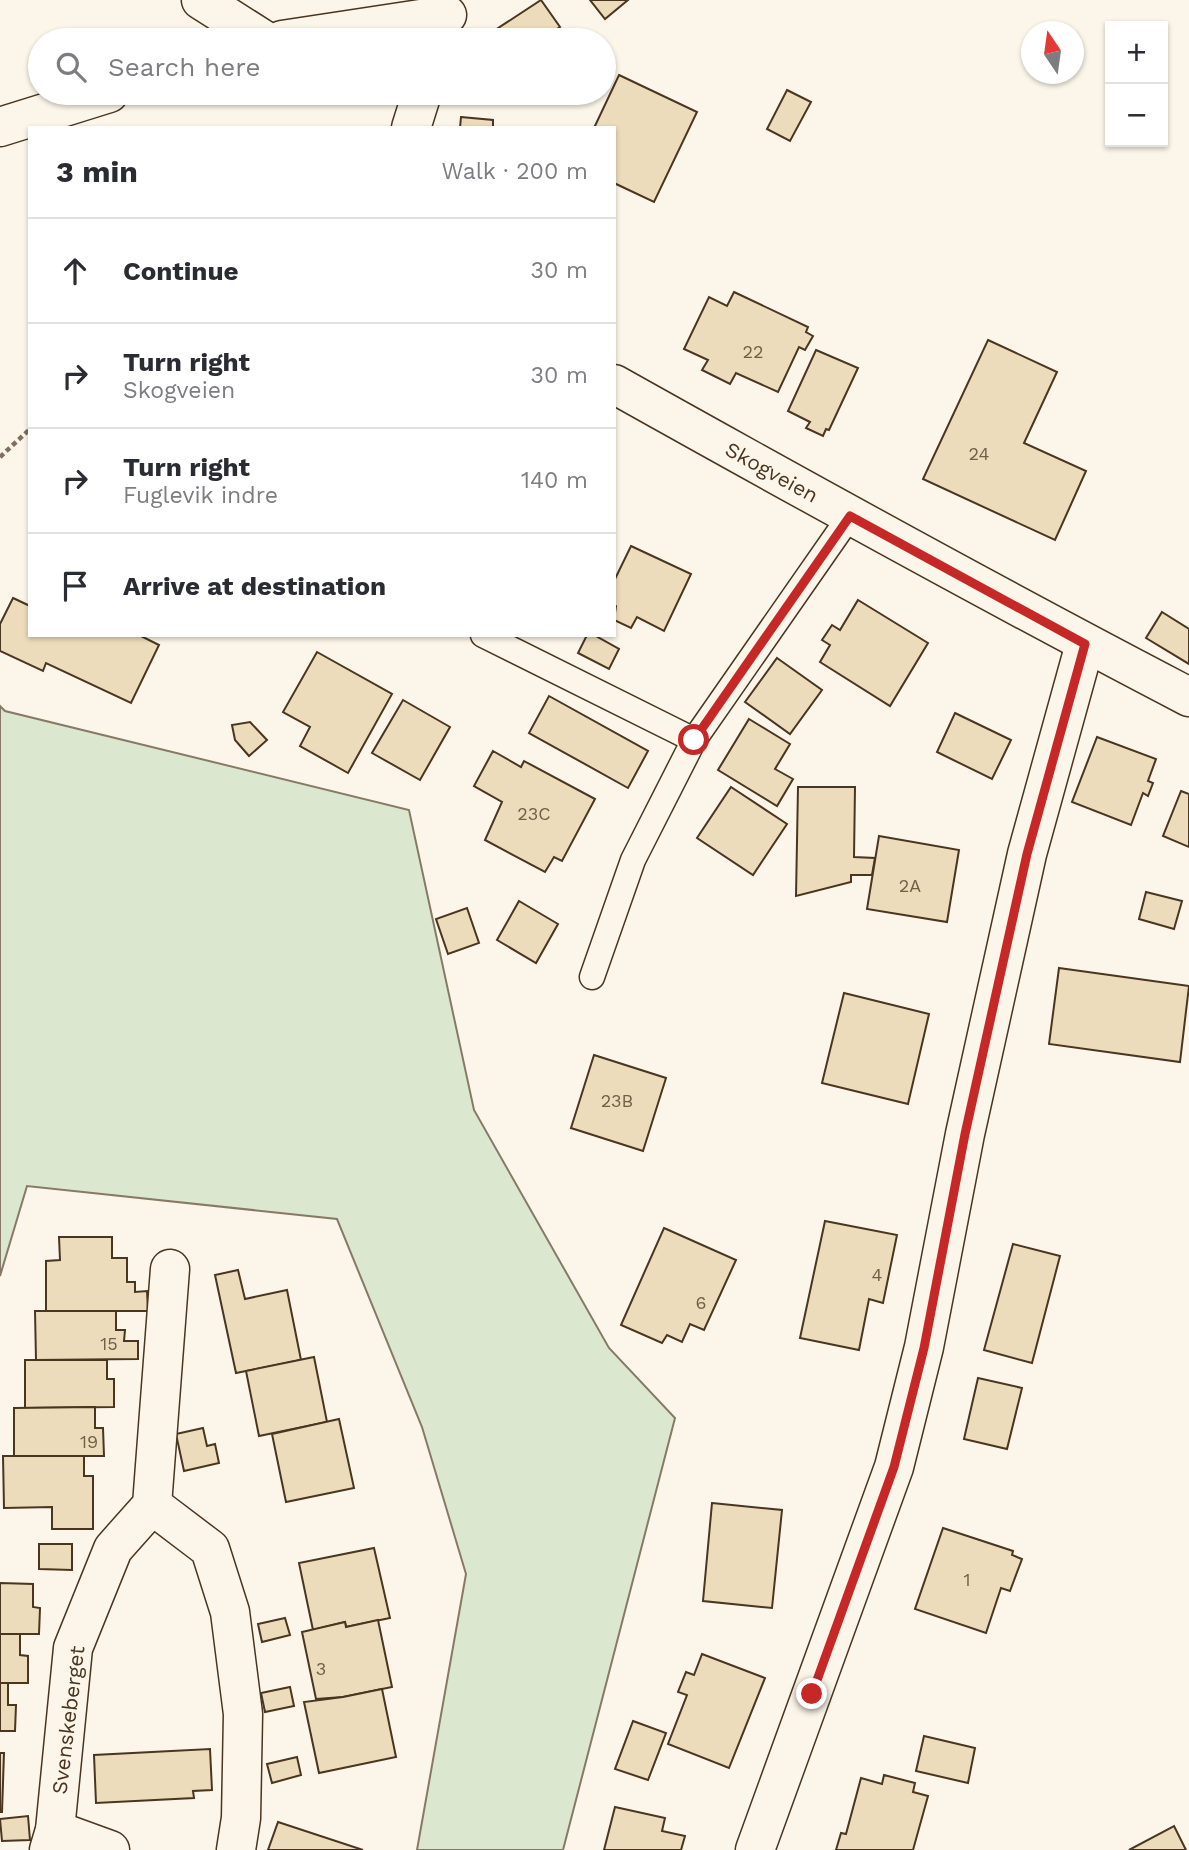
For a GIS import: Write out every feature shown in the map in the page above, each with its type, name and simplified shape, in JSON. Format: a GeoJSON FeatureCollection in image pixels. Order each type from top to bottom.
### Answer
{"type":"FeatureCollection","features":[{"type":"Feature","properties":{"kind":"street"},"geometry":{"type":"LineString","coordinates":[[201,0],[245,28]]}},
{"type":"Feature","properties":{"kind":"street"},"geometry":{"type":"LineString","coordinates":[[373,28],[448,18]]}},
{"type":"Feature","properties":{"kind":"street"},"geometry":{"type":"LineString","coordinates":[[0,127],[71,105]]}},
{"type":"Feature","properties":{"kind":"street"},"geometry":{"type":"LineString","coordinates":[[412,126],[418,105]]}},
{"type":"Feature","properties":{"kind":"street","name":"Skogveien"},"geometry":{"type":"LineString","coordinates":[[616,385],[1085,644],[1189,697]]}},
{"type":"Feature","properties":{"kind":"street"},"geometry":{"type":"LineString","coordinates":[[755,1850],[894,1467],[924,1348],[965,1134],[1027,854],[1085,644]]}},
{"type":"Feature","properties":{"kind":"street"},"geometry":{"type":"LineString","coordinates":[[170,1269],[152,1505],[210,1549],[230,1612],[243,1714],[241,1818],[236,1850]]}},
{"type":"Feature","properties":{"kind":"street","name":"Svenskeberget"},"geometry":{"type":"LineString","coordinates":[[110,1850],[52,1840],[73,1648],[113,1549],[152,1505]]}},
{"type":"Feature","properties":{"kind":"lane"},"geometry":{"type":"LineString","coordinates":[[592,978],[633,860],[694,740],[850,516]]}},
{"type":"Feature","properties":{"kind":"lane"},"geometry":{"type":"LineString","coordinates":[[487,637],[694,740]]}},
{"type":"Feature","properties":{"kind":"path"},"geometry":{"type":"LineString","coordinates":[[0,457],[28,431]]}},
{"type":"Feature","properties":{"kind":"green space"},"geometry":{"type":"Polygon","coordinates":[[[0,706],[5,711],[409,810],[474,1110],[609,1348],[675,1418],[563,1850],[417,1850],[466,1574],[422,1427],[337,1219],[27,1186],[0,1276],[0,706]]]}},
{"type":"Feature","properties":{"kind":"building"},"geometry":{"type":"Polygon","coordinates":[[[541,0],[560,27],[558,28],[498,28],[541,0]]]}},
{"type":"Feature","properties":{"kind":"building"},"geometry":{"type":"Polygon","coordinates":[[[590,0],[628,0],[605,19],[590,0]]]}},
{"type":"Feature","properties":{"kind":"building"},"geometry":{"type":"Polygon","coordinates":[[[619,75],[697,112],[654,202],[616,184],[616,126],[595,126],[605,105],[616,105],[616,81],[619,75]]]}},
{"type":"Feature","properties":{"kind":"building"},"geometry":{"type":"Polygon","coordinates":[[[787,90],[811,102],[790,141],[767,129],[787,90]]]}},
{"type":"Feature","properties":{"kind":"building"},"geometry":{"type":"Polygon","coordinates":[[[461,117],[493,120],[493,126],[460,126],[461,117]]]}},
{"type":"Feature","properties":{"kind":"building"},"geometry":{"type":"Polygon","coordinates":[[[734,292],[808,327],[806,332],[813,336],[805,350],[799,347],[778,392],[736,373],[730,384],[702,370],[708,360],[684,349],[709,297],[727,306],[734,292]]]}},
{"type":"Feature","properties":{"kind":"building"},"geometry":{"type":"Polygon","coordinates":[[[988,340],[1057,372],[1024,443],[1086,471],[1055,540],[923,479],[988,340]]]}},
{"type":"Feature","properties":{"kind":"building"},"geometry":{"type":"Polygon","coordinates":[[[816,350],[858,368],[829,430],[826,429],[823,436],[806,428],[810,422],[788,411],[816,350]]]}},
{"type":"Feature","properties":{"kind":"building"},"geometry":{"type":"Polygon","coordinates":[[[631,546],[691,574],[664,631],[637,617],[631,628],[616,621],[616,577],[631,546]]]}},
{"type":"Feature","properties":{"kind":"building"},"geometry":{"type":"Polygon","coordinates":[[[13,598],[28,605],[28,637],[143,637],[159,645],[131,703],[46,663],[43,671],[0,651],[0,624],[13,598]]]}},
{"type":"Feature","properties":{"kind":"building"},"geometry":{"type":"Polygon","coordinates":[[[858,600],[928,643],[890,706],[820,662],[830,645],[822,640],[832,625],[840,630],[858,600]]]}},
{"type":"Feature","properties":{"kind":"building"},"geometry":{"type":"Polygon","coordinates":[[[1162,612],[1189,629],[1189,664],[1146,638],[1162,612]]]}},
{"type":"Feature","properties":{"kind":"building"},"geometry":{"type":"Polygon","coordinates":[[[586,637],[598,637],[619,649],[609,669],[578,653],[586,637]]]}},
{"type":"Feature","properties":{"kind":"building"},"geometry":{"type":"Polygon","coordinates":[[[317,652],[392,694],[348,773],[300,746],[310,727],[283,712],[317,652]]]}},
{"type":"Feature","properties":{"kind":"building"},"geometry":{"type":"Polygon","coordinates":[[[777,658],[822,690],[790,734],[745,702],[777,658]]]}},
{"type":"Feature","properties":{"kind":"building"},"geometry":{"type":"Polygon","coordinates":[[[549,696],[648,751],[628,788],[529,733],[549,696]]]}},
{"type":"Feature","properties":{"kind":"building"},"geometry":{"type":"Polygon","coordinates":[[[403,700],[450,727],[420,780],[372,753],[403,700]]]}},
{"type":"Feature","properties":{"kind":"building"},"geometry":{"type":"Polygon","coordinates":[[[955,713],[1011,740],[992,779],[937,752],[955,713]]]}},
{"type":"Feature","properties":{"kind":"building"},"geometry":{"type":"Polygon","coordinates":[[[749,719],[790,744],[775,769],[793,779],[777,806],[718,770],[749,719]]]}},
{"type":"Feature","properties":{"kind":"building"},"geometry":{"type":"Polygon","coordinates":[[[250,722],[267,740],[249,756],[235,740],[232,725],[250,722]]]}},
{"type":"Feature","properties":{"kind":"building"},"geometry":{"type":"Polygon","coordinates":[[[1097,737],[1156,759],[1148,781],[1153,783],[1148,796],[1143,793],[1131,825],[1072,802],[1097,737]]]}},
{"type":"Feature","properties":{"kind":"building"},"geometry":{"type":"Polygon","coordinates":[[[493,751],[521,767],[524,761],[595,799],[562,861],[554,857],[545,872],[485,840],[502,802],[474,786],[493,751]]]}},
{"type":"Feature","properties":{"kind":"building"},"geometry":{"type":"Polygon","coordinates":[[[731,787],[787,824],[753,875],[697,838],[731,787]]]}},
{"type":"Feature","properties":{"kind":"building"},"geometry":{"type":"Polygon","coordinates":[[[798,787],[855,787],[854,857],[875,858],[872,875],[851,875],[851,882],[796,896],[798,787]]]}},
{"type":"Feature","properties":{"kind":"building"},"geometry":{"type":"Polygon","coordinates":[[[1181,791],[1189,794],[1189,847],[1163,836],[1181,791]]]}},
{"type":"Feature","properties":{"kind":"building"},"geometry":{"type":"Polygon","coordinates":[[[879,836],[959,850],[947,922],[867,909],[879,836]]]}},
{"type":"Feature","properties":{"kind":"building"},"geometry":{"type":"Polygon","coordinates":[[[1146,892],[1182,901],[1174,929],[1139,919],[1146,892]]]}},
{"type":"Feature","properties":{"kind":"building"},"geometry":{"type":"Polygon","coordinates":[[[519,901],[558,924],[536,963],[497,940],[519,901]]]}},
{"type":"Feature","properties":{"kind":"building"},"geometry":{"type":"Polygon","coordinates":[[[467,908],[479,943],[448,954],[436,919],[467,908]]]}},
{"type":"Feature","properties":{"kind":"building"},"geometry":{"type":"Polygon","coordinates":[[[1059,968],[1189,986],[1180,1062],[1049,1044],[1059,968]]]}},
{"type":"Feature","properties":{"kind":"building"},"geometry":{"type":"Polygon","coordinates":[[[844,993],[929,1014],[908,1104],[822,1083],[844,993]]]}},
{"type":"Feature","properties":{"kind":"building"},"geometry":{"type":"Polygon","coordinates":[[[594,1055],[666,1078],[643,1151],[571,1128],[594,1055]]]}},
{"type":"Feature","properties":{"kind":"building"},"geometry":{"type":"Polygon","coordinates":[[[825,1221],[897,1235],[883,1303],[869,1299],[859,1350],[800,1338],[825,1221]]]}},
{"type":"Feature","properties":{"kind":"building"},"geometry":{"type":"Polygon","coordinates":[[[664,1228],[736,1260],[704,1330],[690,1324],[682,1342],[667,1335],[662,1343],[621,1325],[664,1228]]]}},
{"type":"Feature","properties":{"kind":"building"},"geometry":{"type":"Polygon","coordinates":[[[59,1237],[112,1237],[112,1258],[127,1258],[127,1282],[135,1282],[135,1292],[147,1291],[148,1311],[46,1311],[46,1261],[60,1260],[59,1237]]]}},
{"type":"Feature","properties":{"kind":"building"},"geometry":{"type":"Polygon","coordinates":[[[1013,1244],[1060,1256],[1032,1363],[984,1350],[1013,1244]]]}},
{"type":"Feature","properties":{"kind":"building"},"geometry":{"type":"Polygon","coordinates":[[[238,1270],[245,1299],[287,1290],[301,1360],[236,1373],[215,1275],[238,1270]]]}},
{"type":"Feature","properties":{"kind":"building"},"geometry":{"type":"Polygon","coordinates":[[[35,1311],[116,1311],[116,1330],[125,1330],[124,1341],[138,1341],[138,1359],[36,1360],[35,1311]]]}},
{"type":"Feature","properties":{"kind":"building"},"geometry":{"type":"Polygon","coordinates":[[[314,1357],[327,1422],[259,1436],[246,1371],[314,1357]]]}},
{"type":"Feature","properties":{"kind":"building"},"geometry":{"type":"Polygon","coordinates":[[[25,1360],[107,1360],[107,1379],[114,1379],[114,1407],[25,1408],[25,1360]]]}},
{"type":"Feature","properties":{"kind":"building"},"geometry":{"type":"Polygon","coordinates":[[[978,1378],[1022,1388],[1007,1449],[964,1439],[978,1378]]]}},
{"type":"Feature","properties":{"kind":"building"},"geometry":{"type":"Polygon","coordinates":[[[95,1407],[95,1428],[103,1428],[104,1456],[14,1456],[14,1408],[95,1407]]]}},
{"type":"Feature","properties":{"kind":"building"},"geometry":{"type":"Polygon","coordinates":[[[339,1419],[354,1488],[286,1502],[272,1434],[339,1419]]]}},
{"type":"Feature","properties":{"kind":"building"},"geometry":{"type":"Polygon","coordinates":[[[203,1428],[207,1446],[215,1444],[219,1463],[184,1471],[176,1434],[203,1428]]]}},
{"type":"Feature","properties":{"kind":"building"},"geometry":{"type":"Polygon","coordinates":[[[3,1456],[84,1456],[84,1476],[93,1476],[93,1529],[52,1529],[52,1507],[4,1508],[3,1456]]]}},
{"type":"Feature","properties":{"kind":"building"},"geometry":{"type":"Polygon","coordinates":[[[712,1503],[782,1510],[772,1608],[703,1601],[712,1503]]]}},
{"type":"Feature","properties":{"kind":"building"},"geometry":{"type":"Polygon","coordinates":[[[943,1528],[1013,1551],[1012,1555],[1022,1559],[1010,1591],[1001,1588],[986,1633],[915,1609],[943,1528]]]}},
{"type":"Feature","properties":{"kind":"building"},"geometry":{"type":"Polygon","coordinates":[[[39,1544],[72,1544],[72,1570],[39,1569],[39,1544]]]}},
{"type":"Feature","properties":{"kind":"building"},"geometry":{"type":"Polygon","coordinates":[[[374,1548],[390,1618],[346,1627],[345,1622],[313,1630],[299,1563],[374,1548]]]}},
{"type":"Feature","properties":{"kind":"building"},"geometry":{"type":"Polygon","coordinates":[[[0,1583],[33,1584],[33,1607],[40,1608],[39,1634],[0,1634],[0,1583]]]}},
{"type":"Feature","properties":{"kind":"building"},"geometry":{"type":"Polygon","coordinates":[[[285,1618],[290,1635],[262,1642],[258,1624],[285,1618]]]}},
{"type":"Feature","properties":{"kind":"building"},"geometry":{"type":"Polygon","coordinates":[[[378,1620],[392,1687],[343,1697],[316,1699],[302,1632],[345,1622],[346,1627],[378,1620]]]}},
{"type":"Feature","properties":{"kind":"building"},"geometry":{"type":"Polygon","coordinates":[[[0,1634],[20,1634],[20,1655],[28,1656],[28,1683],[0,1683],[0,1634]]]}},
{"type":"Feature","properties":{"kind":"building"},"geometry":{"type":"Polygon","coordinates":[[[702,1654],[765,1678],[729,1768],[668,1744],[687,1695],[678,1692],[686,1672],[694,1675],[702,1654]]]}},
{"type":"Feature","properties":{"kind":"building"},"geometry":{"type":"Polygon","coordinates":[[[0,1683],[8,1683],[8,1705],[16,1705],[15,1731],[0,1731],[0,1683]]]}},
{"type":"Feature","properties":{"kind":"building"},"geometry":{"type":"Polygon","coordinates":[[[290,1687],[294,1706],[265,1712],[261,1693],[290,1687]]]}},
{"type":"Feature","properties":{"kind":"building"},"geometry":{"type":"Polygon","coordinates":[[[382,1689],[396,1757],[319,1773],[304,1702],[382,1689]]]}},
{"type":"Feature","properties":{"kind":"building"},"geometry":{"type":"Polygon","coordinates":[[[633,1721],[666,1733],[648,1780],[615,1769],[633,1721]]]}},
{"type":"Feature","properties":{"kind":"building"},"geometry":{"type":"Polygon","coordinates":[[[924,1736],[975,1748],[968,1783],[916,1771],[924,1736]]]}},
{"type":"Feature","properties":{"kind":"building"},"geometry":{"type":"Polygon","coordinates":[[[210,1749],[212,1790],[193,1791],[194,1798],[96,1803],[94,1755],[210,1749]]]}},
{"type":"Feature","properties":{"kind":"building"},"geometry":{"type":"Polygon","coordinates":[[[0,1753],[4,1753],[2,1812],[0,1812],[0,1753]]]}},
{"type":"Feature","properties":{"kind":"building"},"geometry":{"type":"Polygon","coordinates":[[[297,1757],[301,1775],[272,1783],[267,1764],[297,1757]]]}},
{"type":"Feature","properties":{"kind":"building"},"geometry":{"type":"Polygon","coordinates":[[[884,1775],[915,1783],[913,1792],[928,1796],[913,1850],[836,1850],[841,1833],[846,1834],[861,1778],[882,1784],[884,1775]]]}},
{"type":"Feature","properties":{"kind":"building"},"geometry":{"type":"Polygon","coordinates":[[[615,1807],[665,1818],[662,1831],[685,1836],[681,1850],[604,1850],[615,1807]]]}},
{"type":"Feature","properties":{"kind":"building"},"geometry":{"type":"Polygon","coordinates":[[[28,1816],[30,1840],[2,1841],[0,1819],[28,1816]]]}},
{"type":"Feature","properties":{"kind":"building"},"geometry":{"type":"Polygon","coordinates":[[[278,1822],[363,1850],[268,1850],[278,1822]]]}},
{"type":"Feature","properties":{"kind":"building"},"geometry":{"type":"Polygon","coordinates":[[[1174,1826],[1186,1850],[1129,1850],[1174,1826]]]}},
{"type":"Feature","properties":{"kind":"route"},"geometry":{"type":"LineString","coordinates":[[694,740],[850,516],[1085,644],[1027,854],[965,1134],[924,1348],[894,1467],[812,1694]]}}]}
